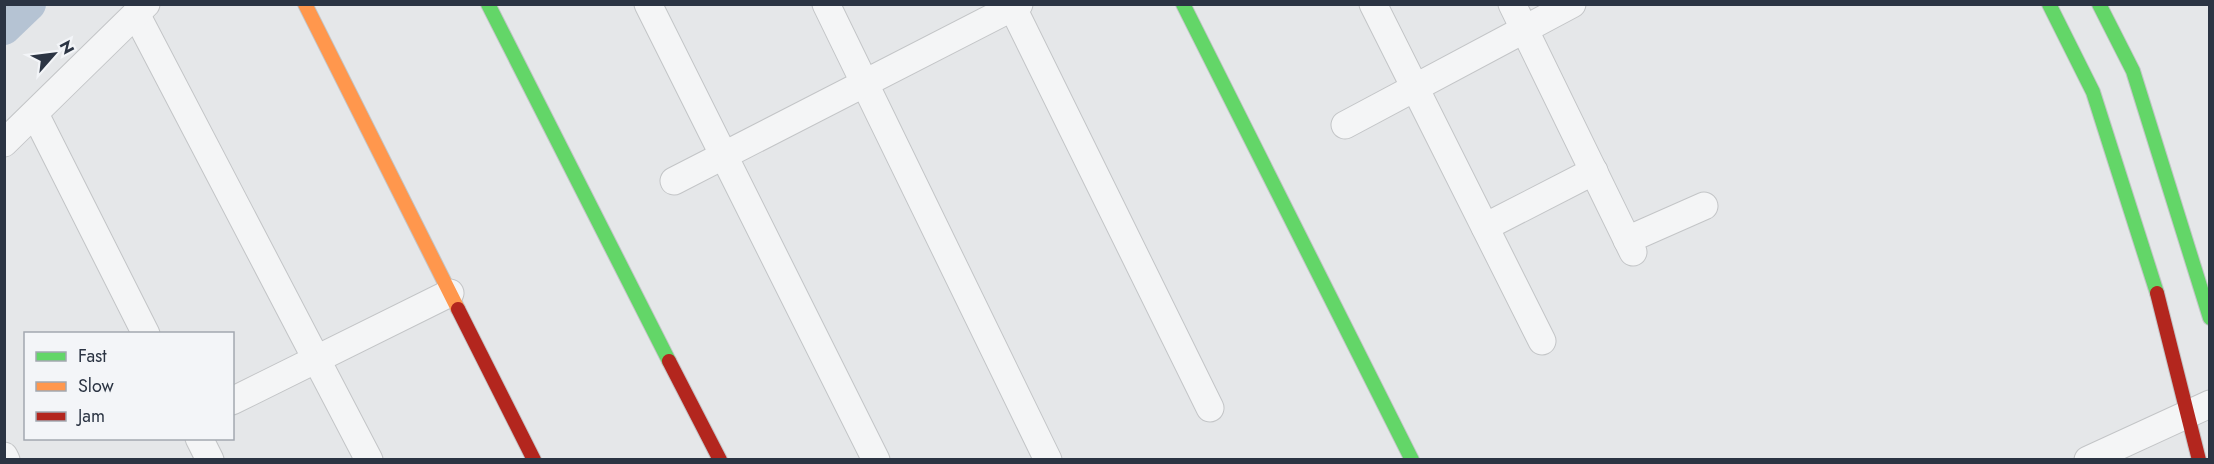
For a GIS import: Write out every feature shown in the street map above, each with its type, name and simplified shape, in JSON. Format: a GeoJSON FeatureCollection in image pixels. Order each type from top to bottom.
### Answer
{"type":"FeatureCollection","features":[{"type":"Feature","properties":{"kind":"street"},"geometry":{"type":"LineString","coordinates":[[305,4],[534,459]]}},
{"type":"Feature","properties":{"kind":"street"},"geometry":{"type":"LineString","coordinates":[[488,4],[720,459]]}},
{"type":"Feature","properties":{"kind":"street"},"geometry":{"type":"LineString","coordinates":[[648,4],[876,459]]}},
{"type":"Feature","properties":{"kind":"street"},"geometry":{"type":"LineString","coordinates":[[826,4],[1048,459]]}},
{"type":"Feature","properties":{"kind":"street"},"geometry":{"type":"LineString","coordinates":[[1183,4],[1412,459]]}},
{"type":"Feature","properties":{"kind":"street"},"geometry":{"type":"LineString","coordinates":[[1374,4],[1542,341]]}},
{"type":"Feature","properties":{"kind":"street"},"geometry":{"type":"LineString","coordinates":[[1512,4],[1630,246],[1704,206]]}},
{"type":"Feature","properties":{"kind":"street"},"geometry":{"type":"LineString","coordinates":[[1345,126],[1572,4]]}},
{"type":"Feature","properties":{"kind":"street"},"geometry":{"type":"LineString","coordinates":[[2049,4],[2092,92],[2199,409],[2199,459]]}},
{"type":"Feature","properties":{"kind":"street"},"geometry":{"type":"LineString","coordinates":[[2099,4],[2133,71],[2210,318]]}},
{"type":"Feature","properties":{"kind":"street"},"geometry":{"type":"LineString","coordinates":[[674,181],[1014,6],[1210,408]]}},
{"type":"Feature","properties":{"kind":"street"},"geometry":{"type":"LineString","coordinates":[[4,143],[141,9],[369,459]]}},
{"type":"Feature","properties":{"kind":"street"},"geometry":{"type":"LineString","coordinates":[[35,114],[145,332]]}},
{"type":"Feature","properties":{"kind":"street"},"geometry":{"type":"LineString","coordinates":[[1485,228],[1594,171]]}},
{"type":"Feature","properties":{"kind":"street"},"geometry":{"type":"LineString","coordinates":[[234,400],[450,293]]}},
{"type":"Feature","properties":{"kind":"street"},"geometry":{"type":"LineString","coordinates":[[2088,459],[2199,409]]}},
{"type":"Feature","properties":{"kind":"street"},"geometry":{"type":"LineString","coordinates":[[200,440],[210,459]]}},
{"type":"Feature","properties":{"kind":"waterway"},"geometry":{"type":"LineString","coordinates":[[4,28],[29,4]]}},
{"type":"Feature","properties":{"kind":"traffic: fast"},"geometry":{"type":"LineString","coordinates":[[488,4],[669,361]]}},
{"type":"Feature","properties":{"kind":"traffic: fast"},"geometry":{"type":"LineString","coordinates":[[1183,4],[1412,460]]}},
{"type":"Feature","properties":{"kind":"traffic: fast"},"geometry":{"type":"LineString","coordinates":[[2049,4],[2093,92],[2157,293]]}},
{"type":"Feature","properties":{"kind":"traffic: fast"},"geometry":{"type":"LineString","coordinates":[[2099,4],[2133,71],[2210,318]]}},
{"type":"Feature","properties":{"kind":"traffic: slow"},"geometry":{"type":"LineString","coordinates":[[305,4],[458,309]]}},
{"type":"Feature","properties":{"kind":"traffic: jam"},"geometry":{"type":"LineString","coordinates":[[2157,293],[2199,460]]}},
{"type":"Feature","properties":{"kind":"traffic: jam"},"geometry":{"type":"LineString","coordinates":[[458,309],[534,460]]}},
{"type":"Feature","properties":{"kind":"traffic: jam"},"geometry":{"type":"LineString","coordinates":[[669,361],[720,460]]}}]}
